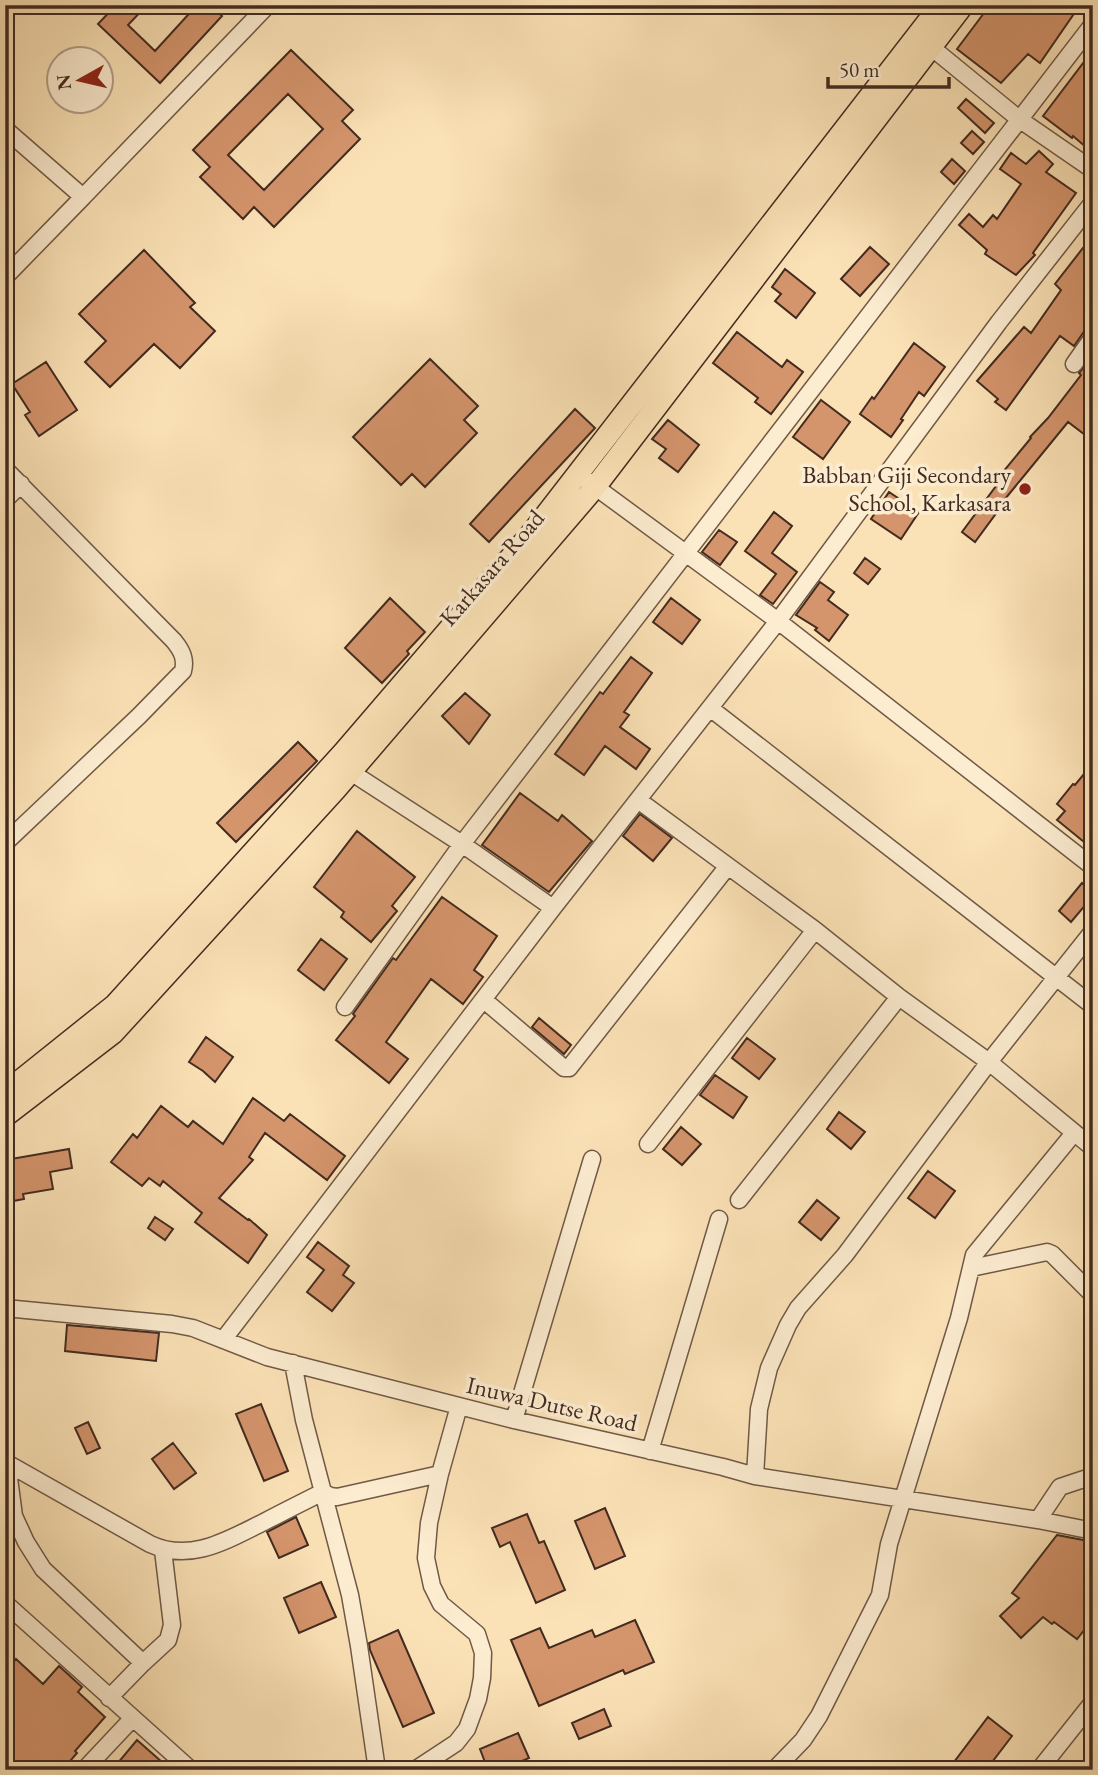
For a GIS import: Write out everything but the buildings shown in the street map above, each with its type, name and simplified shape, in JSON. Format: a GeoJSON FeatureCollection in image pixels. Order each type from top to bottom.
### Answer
{"type":"FeatureCollection","features":[{"type":"Feature","properties":{"kind":"main road","name":"Karkasara Road"},"geometry":{"type":"LineString","coordinates":[[587,481],[941,5]]}},
{"type":"Feature","properties":{"kind":"main road","name":"Karkasara Road"},"geometry":{"type":"LineString","coordinates":[[5,1116],[120,1026],[343,767],[532,533],[587,481],[963,5]]}},
{"type":"Feature","properties":{"kind":"main road","name":"Karkasara Road"},"geometry":{"type":"LineString","coordinates":[[5,1093],[115,1005],[343,767]]}},
{"type":"Feature","properties":{"kind":"street"},"geometry":{"type":"LineString","coordinates":[[5,277],[268,5]]}},
{"type":"Feature","properties":{"kind":"street"},"geometry":{"type":"LineString","coordinates":[[345,1007],[462,844],[1093,24]]}},
{"type":"Feature","properties":{"kind":"street"},"geometry":{"type":"LineString","coordinates":[[931,47],[1019,119],[1093,170]]}},
{"type":"Feature","properties":{"kind":"street"},"geometry":{"type":"LineString","coordinates":[[5,129],[83,197]]}},
{"type":"Feature","properties":{"kind":"street"},"geometry":{"type":"LineString","coordinates":[[223,1340],[553,908],[778,621],[999,322],[1093,202]]}},
{"type":"Feature","properties":{"kind":"street"},"geometry":{"type":"LineString","coordinates":[[1074,364],[1093,337]]}},
{"type":"Feature","properties":{"kind":"street"},"geometry":{"type":"LineString","coordinates":[[5,469],[174,641],[185,663],[183,671],[139,716],[5,842]]}},
{"type":"Feature","properties":{"kind":"street"},"geometry":{"type":"LineString","coordinates":[[587,481],[778,621],[1093,867]]}},
{"type":"Feature","properties":{"kind":"street"},"geometry":{"type":"LineString","coordinates":[[5,500],[20,484]]}},
{"type":"Feature","properties":{"kind":"street"},"geometry":{"type":"LineString","coordinates":[[710,708],[1093,1006]]}},
{"type":"Feature","properties":{"kind":"street"},"geometry":{"type":"LineString","coordinates":[[343,767],[462,844],[553,908]]}},
{"type":"Feature","properties":{"kind":"street"},"geometry":{"type":"LineString","coordinates":[[638,800],[989,1062],[1093,1148]]}},
{"type":"Feature","properties":{"kind":"street"},"geometry":{"type":"LineString","coordinates":[[484,1000],[564,1068],[569,1068],[727,866]]}},
{"type":"Feature","properties":{"kind":"street"},"geometry":{"type":"LineString","coordinates":[[648,1144],[815,930]]}},
{"type":"Feature","properties":{"kind":"street"},"geometry":{"type":"LineString","coordinates":[[755,1476],[758,1409],[769,1368],[798,1308],[845,1255],[989,1062],[1093,931]]}},
{"type":"Feature","properties":{"kind":"street"},"geometry":{"type":"LineString","coordinates":[[739,1200],[899,997]]}},
{"type":"Feature","properties":{"kind":"street"},"geometry":{"type":"LineString","coordinates":[[774,1770],[803,1740],[819,1716],[880,1595],[889,1544],[959,1318],[974,1255],[1074,1133]]}},
{"type":"Feature","properties":{"kind":"street"},"geometry":{"type":"LineString","coordinates":[[514,1420],[592,1159]]}},
{"type":"Feature","properties":{"kind":"street"},"geometry":{"type":"LineString","coordinates":[[650,1451],[719,1219]]}},
{"type":"Feature","properties":{"kind":"street"},"geometry":{"type":"LineString","coordinates":[[971,1268],[1047,1252],[1093,1295]]}},
{"type":"Feature","properties":{"kind":"street","name":"Inuwa Dutse Road"},"geometry":{"type":"LineString","coordinates":[[5,1308],[193,1328],[267,1357],[514,1420],[755,1476],[1093,1531]]}},
{"type":"Feature","properties":{"kind":"street"},"geometry":{"type":"LineString","coordinates":[[293,1363],[304,1420],[350,1595],[377,1770]]}},
{"type":"Feature","properties":{"kind":"street"},"geometry":{"type":"LineString","coordinates":[[415,1770],[456,1743],[467,1729],[482,1678],[483,1653],[477,1634],[441,1604],[432,1586],[426,1558],[429,1523],[458,1406]]}},
{"type":"Feature","properties":{"kind":"street"},"geometry":{"type":"LineString","coordinates":[[6,1463],[163,1550],[190,1551],[220,1544],[323,1492]]}},
{"type":"Feature","properties":{"kind":"street"},"geometry":{"type":"LineString","coordinates":[[6,1463],[14,1516],[43,1569],[143,1663]]}},
{"type":"Feature","properties":{"kind":"street"},"geometry":{"type":"LineString","coordinates":[[323,1492],[337,1497],[440,1474]]}},
{"type":"Feature","properties":{"kind":"street"},"geometry":{"type":"LineString","coordinates":[[1038,1520],[1060,1487],[1093,1476]]}},
{"type":"Feature","properties":{"kind":"street"},"geometry":{"type":"LineString","coordinates":[[109,1698],[171,1634],[163,1550]]}},
{"type":"Feature","properties":{"kind":"street"},"geometry":{"type":"LineString","coordinates":[[5,1603],[191,1770]]}},
{"type":"Feature","properties":{"kind":"street"},"geometry":{"type":"LineString","coordinates":[[1039,1770],[1089,1713]]}},
{"type":"Feature","properties":{"kind":"street"},"geometry":{"type":"LineString","coordinates":[[84,1770],[132,1719]]}},
{"type":"Feature","properties":{"kind":"place","name":"Babban Giji Secondary School, Karkasara"},"geometry":{"type":"Point","coordinates":[1025,489]}}]}
